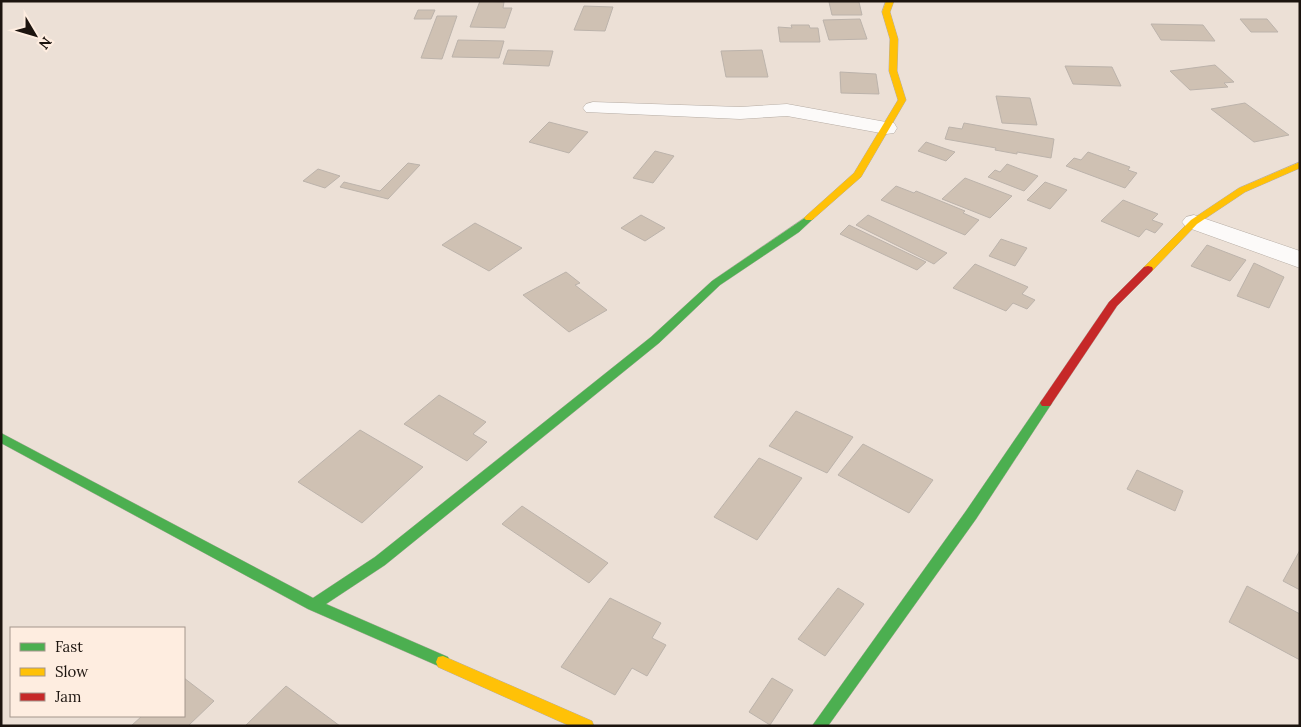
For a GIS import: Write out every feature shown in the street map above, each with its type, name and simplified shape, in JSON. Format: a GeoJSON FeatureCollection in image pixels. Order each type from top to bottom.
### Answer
{"type":"FeatureCollection","features":[{"type":"Feature","properties":{"kind":"street"},"geometry":{"type":"LineString","coordinates":[[313,605],[380,561],[656,340],[716,284],[796,230],[858,175],[902,100],[893,71],[894,39],[886,12],[890,1]]}},
{"type":"Feature","properties":{"kind":"street"},"geometry":{"type":"LineString","coordinates":[[593,108],[740,113],[788,110],[886,128]]}},
{"type":"Feature","properties":{"kind":"street"},"geometry":{"type":"LineString","coordinates":[[819,726],[971,515],[1113,304],[1194,222],[1242,190],[1300,165]]}},
{"type":"Feature","properties":{"kind":"street"},"geometry":{"type":"LineString","coordinates":[[1194,222],[1300,260]]}},
{"type":"Feature","properties":{"kind":"street"},"geometry":{"type":"LineString","coordinates":[[1,437],[313,605],[587,726]]}},
{"type":"Feature","properties":{"kind":"building"},"geometry":{"type":"Polygon","coordinates":[[[480,1],[504,2],[503,8],[512,8],[505,28],[470,27],[480,1]]]}},
{"type":"Feature","properties":{"kind":"building"},"geometry":{"type":"Polygon","coordinates":[[[829,2],[859,2],[862,15],[832,15],[829,2]]]}},
{"type":"Feature","properties":{"kind":"building"},"geometry":{"type":"Polygon","coordinates":[[[584,6],[613,7],[605,31],[574,30],[584,6]]]}},
{"type":"Feature","properties":{"kind":"building"},"geometry":{"type":"Polygon","coordinates":[[[418,10],[435,10],[431,19],[414,19],[418,10]]]}},
{"type":"Feature","properties":{"kind":"building"},"geometry":{"type":"Polygon","coordinates":[[[437,16],[457,16],[442,59],[421,58],[437,16]]]}},
{"type":"Feature","properties":{"kind":"building"},"geometry":{"type":"Polygon","coordinates":[[[860,19],[867,39],[829,40],[823,20],[860,19]]]}},
{"type":"Feature","properties":{"kind":"building"},"geometry":{"type":"Polygon","coordinates":[[[1240,19],[1267,19],[1278,32],[1251,32],[1240,19]]]}},
{"type":"Feature","properties":{"kind":"building"},"geometry":{"type":"Polygon","coordinates":[[[1151,24],[1203,25],[1215,41],[1161,40],[1151,24]]]}},
{"type":"Feature","properties":{"kind":"building"},"geometry":{"type":"Polygon","coordinates":[[[791,25],[809,25],[810,28],[818,28],[820,42],[780,42],[778,27],[792,28],[791,25]]]}},
{"type":"Feature","properties":{"kind":"building"},"geometry":{"type":"Polygon","coordinates":[[[458,40],[504,41],[499,58],[452,57],[458,40]]]}},
{"type":"Feature","properties":{"kind":"building"},"geometry":{"type":"Polygon","coordinates":[[[508,50],[553,51],[549,66],[503,64],[508,50]]]}},
{"type":"Feature","properties":{"kind":"building"},"geometry":{"type":"Polygon","coordinates":[[[762,50],[768,77],[726,77],[721,51],[762,50]]]}},
{"type":"Feature","properties":{"kind":"building"},"geometry":{"type":"Polygon","coordinates":[[[1215,65],[1234,82],[1224,83],[1228,87],[1190,90],[1170,71],[1215,65]]]}},
{"type":"Feature","properties":{"kind":"building"},"geometry":{"type":"Polygon","coordinates":[[[1065,66],[1112,67],[1121,86],[1073,84],[1065,66]]]}},
{"type":"Feature","properties":{"kind":"building"},"geometry":{"type":"Polygon","coordinates":[[[840,72],[876,74],[879,94],[841,93],[840,72]]]}},
{"type":"Feature","properties":{"kind":"building"},"geometry":{"type":"Polygon","coordinates":[[[996,96],[1030,98],[1037,125],[1002,123],[996,96]]]}},
{"type":"Feature","properties":{"kind":"building"},"geometry":{"type":"Polygon","coordinates":[[[1245,103],[1289,135],[1254,142],[1211,109],[1245,103]]]}},
{"type":"Feature","properties":{"kind":"building"},"geometry":{"type":"Polygon","coordinates":[[[549,122],[588,132],[569,153],[529,142],[549,122]]]}},
{"type":"Feature","properties":{"kind":"building"},"geometry":{"type":"Polygon","coordinates":[[[964,123],[1054,139],[1051,158],[1017,152],[1017,154],[995,150],[996,148],[945,139],[949,127],[962,129],[964,123]]]}},
{"type":"Feature","properties":{"kind":"building"},"geometry":{"type":"Polygon","coordinates":[[[926,142],[955,152],[946,161],[918,151],[926,142]]]}},
{"type":"Feature","properties":{"kind":"building"},"geometry":{"type":"Polygon","coordinates":[[[655,151],[674,156],[653,183],[633,178],[655,151]]]}},
{"type":"Feature","properties":{"kind":"building"},"geometry":{"type":"Polygon","coordinates":[[[1088,152],[1130,167],[1128,170],[1137,173],[1125,188],[1066,166],[1074,158],[1081,160],[1088,152]]]}},
{"type":"Feature","properties":{"kind":"building"},"geometry":{"type":"Polygon","coordinates":[[[408,163],[420,165],[388,199],[340,187],[344,182],[380,191],[408,163]]]}},
{"type":"Feature","properties":{"kind":"building"},"geometry":{"type":"Polygon","coordinates":[[[1007,164],[1038,176],[1024,191],[988,177],[995,170],[1000,172],[1007,164]]]}},
{"type":"Feature","properties":{"kind":"building"},"geometry":{"type":"Polygon","coordinates":[[[318,169],[340,176],[325,188],[303,181],[318,169]]]}},
{"type":"Feature","properties":{"kind":"building"},"geometry":{"type":"Polygon","coordinates":[[[965,178],[1012,196],[990,218],[942,199],[965,178]]]}},
{"type":"Feature","properties":{"kind":"building"},"geometry":{"type":"Polygon","coordinates":[[[1045,182],[1067,190],[1050,209],[1027,200],[1045,182]]]}},
{"type":"Feature","properties":{"kind":"building"},"geometry":{"type":"Polygon","coordinates":[[[896,186],[914,193],[916,191],[965,211],[963,213],[979,220],[965,235],[881,200],[896,186]]]}},
{"type":"Feature","properties":{"kind":"building"},"geometry":{"type":"Polygon","coordinates":[[[1123,200],[1158,214],[1152,220],[1163,224],[1155,233],[1146,229],[1139,237],[1101,221],[1123,200]]]}},
{"type":"Feature","properties":{"kind":"building"},"geometry":{"type":"Polygon","coordinates":[[[641,215],[665,228],[645,241],[621,228],[641,215]]]}},
{"type":"Feature","properties":{"kind":"building"},"geometry":{"type":"Polygon","coordinates":[[[868,215],[947,253],[934,264],[856,225],[868,215]]]}},
{"type":"Feature","properties":{"kind":"building"},"geometry":{"type":"Polygon","coordinates":[[[475,223],[522,248],[489,271],[442,245],[475,223]]]}},
{"type":"Feature","properties":{"kind":"building"},"geometry":{"type":"Polygon","coordinates":[[[849,225],[926,262],[917,270],[840,234],[849,225]]]}},
{"type":"Feature","properties":{"kind":"building"},"geometry":{"type":"Polygon","coordinates":[[[1001,239],[1027,248],[1015,266],[989,256],[1001,239]]]}},
{"type":"Feature","properties":{"kind":"building"},"geometry":{"type":"Polygon","coordinates":[[[1207,245],[1246,260],[1230,281],[1191,266],[1207,245]]]}},
{"type":"Feature","properties":{"kind":"building"},"geometry":{"type":"Polygon","coordinates":[[[1254,263],[1284,277],[1269,308],[1237,296],[1254,263]]]}},
{"type":"Feature","properties":{"kind":"building"},"geometry":{"type":"Polygon","coordinates":[[[975,264],[1028,287],[1022,294],[1035,300],[1027,309],[1013,303],[1006,311],[953,288],[975,264]]]}},
{"type":"Feature","properties":{"kind":"building"},"geometry":{"type":"Polygon","coordinates":[[[566,272],[580,283],[575,285],[607,310],[569,332],[523,295],[566,272]]]}},
{"type":"Feature","properties":{"kind":"building"},"geometry":{"type":"Polygon","coordinates":[[[439,395],[486,422],[473,434],[487,442],[467,461],[404,424],[439,395]]]}},
{"type":"Feature","properties":{"kind":"building"},"geometry":{"type":"Polygon","coordinates":[[[796,411],[853,437],[827,473],[769,446],[796,411]]]}},
{"type":"Feature","properties":{"kind":"building"},"geometry":{"type":"Polygon","coordinates":[[[360,430],[423,467],[362,523],[298,482],[360,430]]]}},
{"type":"Feature","properties":{"kind":"building"},"geometry":{"type":"Polygon","coordinates":[[[863,444],[933,480],[909,513],[838,475],[863,444]]]}},
{"type":"Feature","properties":{"kind":"building"},"geometry":{"type":"Polygon","coordinates":[[[759,458],[802,478],[757,540],[714,517],[759,458]]]}},
{"type":"Feature","properties":{"kind":"building"},"geometry":{"type":"Polygon","coordinates":[[[1137,470],[1183,491],[1175,511],[1127,489],[1137,470]]]}},
{"type":"Feature","properties":{"kind":"building"},"geometry":{"type":"Polygon","coordinates":[[[522,506],[608,563],[589,583],[502,524],[522,506]]]}},
{"type":"Feature","properties":{"kind":"building"},"geometry":{"type":"Polygon","coordinates":[[[1300,550],[1300,590],[1283,581],[1300,550]]]}},
{"type":"Feature","properties":{"kind":"building"},"geometry":{"type":"Polygon","coordinates":[[[1247,586],[1300,614],[1300,660],[1229,622],[1247,586]]]}},
{"type":"Feature","properties":{"kind":"building"},"geometry":{"type":"Polygon","coordinates":[[[838,588],[864,604],[825,656],[798,639],[838,588]]]}},
{"type":"Feature","properties":{"kind":"building"},"geometry":{"type":"Polygon","coordinates":[[[610,598],[661,623],[652,638],[666,645],[647,676],[632,668],[615,695],[561,667],[610,598]]]}},
{"type":"Feature","properties":{"kind":"building"},"geometry":{"type":"Polygon","coordinates":[[[772,678],[793,690],[770,725],[749,712],[772,678]]]}},
{"type":"Feature","properties":{"kind":"building"},"geometry":{"type":"Polygon","coordinates":[[[185,679],[214,701],[188,726],[131,726],[141,717],[185,717],[185,679]]]}},
{"type":"Feature","properties":{"kind":"building"},"geometry":{"type":"Polygon","coordinates":[[[286,686],[340,726],[245,726],[286,686]]]}},
{"type":"Feature","properties":{"kind":"traffic: fast"},"geometry":{"type":"LineString","coordinates":[[313,605],[380,561],[655,340],[716,283],[796,230],[809,218]]}},
{"type":"Feature","properties":{"kind":"traffic: fast"},"geometry":{"type":"LineString","coordinates":[[819,726],[971,515],[1046,403]]}},
{"type":"Feature","properties":{"kind":"traffic: fast"},"geometry":{"type":"LineString","coordinates":[[1,437],[313,605],[443,662]]}},
{"type":"Feature","properties":{"kind":"traffic: slow"},"geometry":{"type":"LineString","coordinates":[[809,218],[858,175],[902,100],[893,71],[894,39],[886,12],[890,1]]}},
{"type":"Feature","properties":{"kind":"traffic: slow"},"geometry":{"type":"LineString","coordinates":[[1148,269],[1194,222],[1242,190],[1300,165]]}},
{"type":"Feature","properties":{"kind":"traffic: slow"},"geometry":{"type":"LineString","coordinates":[[443,662],[587,726]]}},
{"type":"Feature","properties":{"kind":"traffic: jam"},"geometry":{"type":"LineString","coordinates":[[1046,403],[1113,304],[1148,269]]}}]}
